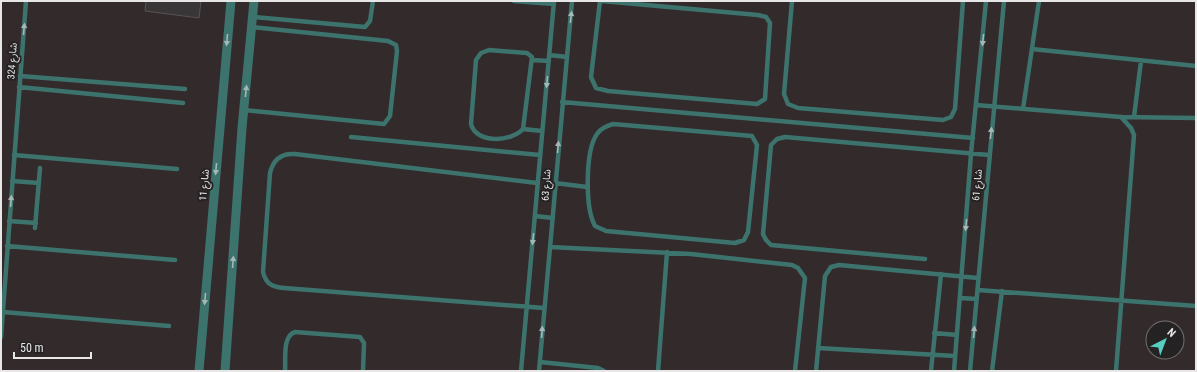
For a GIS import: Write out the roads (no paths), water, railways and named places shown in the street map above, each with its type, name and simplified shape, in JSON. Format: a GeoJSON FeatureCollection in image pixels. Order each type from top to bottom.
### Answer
{"type":"FeatureCollection","features":[{"type":"Feature","properties":{"kind":"street","name":"شارع 11"},"geometry":{"type":"LineString","coordinates":[[199,371],[231,1]]}},
{"type":"Feature","properties":{"kind":"street"},"geometry":{"type":"LineString","coordinates":[[225,371],[244,110],[254,1]]}},
{"type":"Feature","properties":{"kind":"lane","name":"شارع 324"},"geometry":{"type":"LineString","coordinates":[[1,337],[26,1]]}},
{"type":"Feature","properties":{"kind":"lane"},"geometry":{"type":"LineString","coordinates":[[253,17],[365,27],[370,21],[373,1]]}},
{"type":"Feature","properties":{"kind":"lane"},"geometry":{"type":"LineString","coordinates":[[514,1],[554,2]]}},
{"type":"Feature","properties":{"kind":"lane","name":"شارع 63"},"geometry":{"type":"LineString","coordinates":[[539,371],[572,1]]}},
{"type":"Feature","properties":{"kind":"lane"},"geometry":{"type":"LineString","coordinates":[[601,1],[758,15],[766,17],[770,24],[770,28],[765,99],[757,104],[608,91],[596,88],[591,77],[601,1]]}},
{"type":"Feature","properties":{"kind":"lane"},"geometry":{"type":"LineString","coordinates":[[792,1],[784,94],[788,104],[798,108],[943,120],[951,117],[955,109],[963,1]]}},
{"type":"Feature","properties":{"kind":"lane","name":"شارع 61"},"geometry":{"type":"LineString","coordinates":[[954,371],[971,154],[986,1]]}},
{"type":"Feature","properties":{"kind":"lane","name":"شارع 61"},"geometry":{"type":"LineString","coordinates":[[970,371],[1004,1]]}},
{"type":"Feature","properties":{"kind":"lane"},"geometry":{"type":"LineString","coordinates":[[1023,109],[1039,1]]}},
{"type":"Feature","properties":{"kind":"lane","name":"شارع 63"},"geometry":{"type":"LineString","coordinates":[[521,371],[554,2]]}},
{"type":"Feature","properties":{"kind":"lane"},"geometry":{"type":"LineString","coordinates":[[244,110],[384,124],[390,116],[397,51],[396,45],[388,41],[252,27]]}},
{"type":"Feature","properties":{"kind":"lane"},"geometry":{"type":"LineString","coordinates":[[1032,49],[1196,66]]}},
{"type":"Feature","properties":{"kind":"lane"},"geometry":{"type":"LineString","coordinates":[[489,50],[529,54],[532,60],[523,129],[513,138],[506,139],[481,136],[472,130],[471,118],[476,60],[481,53],[489,50]]}},
{"type":"Feature","properties":{"kind":"lane"},"geometry":{"type":"LineString","coordinates":[[549,55],[567,57]]}},
{"type":"Feature","properties":{"kind":"lane"},"geometry":{"type":"LineString","coordinates":[[532,60],[549,61]]}},
{"type":"Feature","properties":{"kind":"lane"},"geometry":{"type":"LineString","coordinates":[[1134,117],[1141,61]]}},
{"type":"Feature","properties":{"kind":"lane"},"geometry":{"type":"LineString","coordinates":[[20,76],[184,90]]}},
{"type":"Feature","properties":{"kind":"lane"},"geometry":{"type":"LineString","coordinates":[[19,87],[183,103]]}},
{"type":"Feature","properties":{"kind":"lane"},"geometry":{"type":"LineString","coordinates":[[562,102],[973,138]]}},
{"type":"Feature","properties":{"kind":"lane"},"geometry":{"type":"LineString","coordinates":[[976,105],[1121,117],[1196,118]]}},
{"type":"Feature","properties":{"kind":"lane"},"geometry":{"type":"LineString","coordinates":[[1116,371],[1134,135],[1127,121],[1121,117]]}},
{"type":"Feature","properties":{"kind":"lane"},"geometry":{"type":"LineString","coordinates":[[613,124],[747,135],[756,140],[757,145],[748,232],[744,240],[740,243],[600,230],[595,226],[589,212],[587,186],[594,139],[602,129],[613,124]]}},
{"type":"Feature","properties":{"kind":"lane"},"geometry":{"type":"LineString","coordinates":[[523,129],[542,131]]}},
{"type":"Feature","properties":{"kind":"lane"},"geometry":{"type":"LineString","coordinates":[[925,259],[777,247],[771,245],[763,234],[772,145],[777,138],[785,137],[989,155]]}},
{"type":"Feature","properties":{"kind":"lane"},"geometry":{"type":"LineString","coordinates":[[351,138],[540,155]]}},
{"type":"Feature","properties":{"kind":"lane"},"geometry":{"type":"LineString","coordinates":[[537,183],[288,154],[276,160],[270,173],[263,272],[267,282],[271,286],[284,288],[544,308]]}},
{"type":"Feature","properties":{"kind":"lane"},"geometry":{"type":"LineString","coordinates":[[14,156],[177,169]]}},
{"type":"Feature","properties":{"kind":"lane"},"geometry":{"type":"LineString","coordinates":[[9,221],[35,226],[40,168]]}},
{"type":"Feature","properties":{"kind":"lane"},"geometry":{"type":"LineString","coordinates":[[12,181],[39,183]]}},
{"type":"Feature","properties":{"kind":"lane"},"geometry":{"type":"LineString","coordinates":[[555,183],[587,186]]}},
{"type":"Feature","properties":{"kind":"lane"},"geometry":{"type":"LineString","coordinates":[[535,216],[553,218]]}},
{"type":"Feature","properties":{"kind":"lane"},"geometry":{"type":"LineString","coordinates":[[8,246],[175,260]]}},
{"type":"Feature","properties":{"kind":"lane"},"geometry":{"type":"LineString","coordinates":[[550,247],[667,252],[792,265],[798,268],[805,278],[795,371]]}},
{"type":"Feature","properties":{"kind":"lane"},"geometry":{"type":"LineString","coordinates":[[658,371],[667,252]]}},
{"type":"Feature","properties":{"kind":"lane"},"geometry":{"type":"LineString","coordinates":[[816,371],[825,276],[831,266],[839,265],[978,278]]}},
{"type":"Feature","properties":{"kind":"lane"},"geometry":{"type":"LineString","coordinates":[[931,371],[941,274]]}},
{"type":"Feature","properties":{"kind":"lane"},"geometry":{"type":"LineString","coordinates":[[978,290],[1196,306]]}},
{"type":"Feature","properties":{"kind":"lane"},"geometry":{"type":"LineString","coordinates":[[992,371],[1002,291]]}},
{"type":"Feature","properties":{"kind":"lane"},"geometry":{"type":"LineString","coordinates":[[960,298],[977,299]]}},
{"type":"Feature","properties":{"kind":"lane"},"geometry":{"type":"LineString","coordinates":[[3,312],[170,326]]}},
{"type":"Feature","properties":{"kind":"lane"},"geometry":{"type":"LineString","coordinates":[[285,371],[287,339],[290,334],[295,332],[360,337],[364,343],[363,371]]}},
{"type":"Feature","properties":{"kind":"lane"},"geometry":{"type":"LineString","coordinates":[[934,333],[957,335]]}},
{"type":"Feature","properties":{"kind":"lane"},"geometry":{"type":"LineString","coordinates":[[818,348],[955,356]]}},
{"type":"Feature","properties":{"kind":"lane"},"geometry":{"type":"LineString","coordinates":[[540,362],[598,368],[604,371]]}}]}
